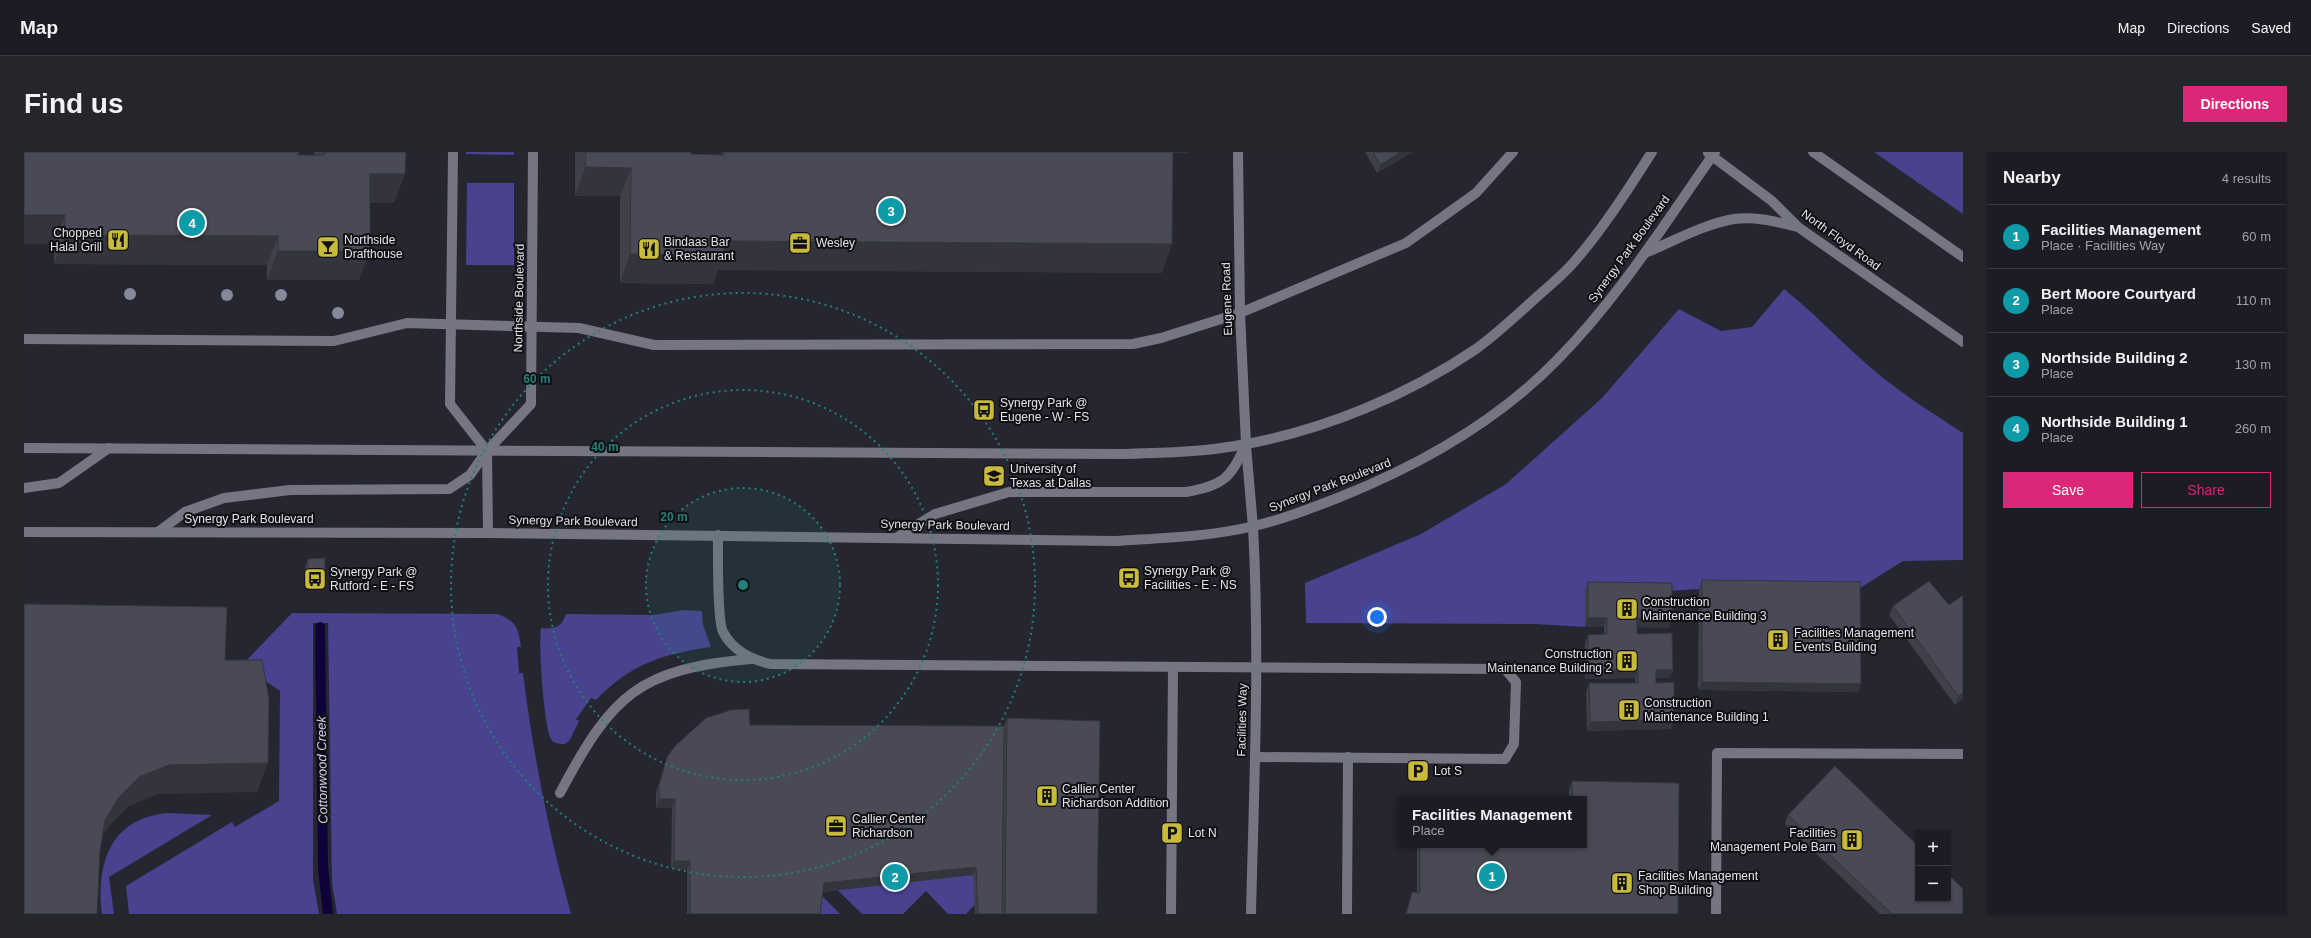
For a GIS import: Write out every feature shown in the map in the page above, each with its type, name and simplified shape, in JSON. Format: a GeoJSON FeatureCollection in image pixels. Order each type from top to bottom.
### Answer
{"type":"FeatureCollection","features":[{"type":"Feature","properties":{"kind":"street"},"geometry":{"type":"LineString","coordinates":[[453,152],[450,404],[487,451],[488,533]]}},
{"type":"Feature","properties":{"kind":"street","name":"Northside Boulevard"},"geometry":{"type":"LineString","coordinates":[[158,532],[185,512],[224,498],[290,490],[450,490],[470,475],[487,451],[531,404],[533,152]]}},
{"type":"Feature","properties":{"kind":"street","name":"Eugene Road"},"geometry":{"type":"LineString","coordinates":[[1238,152],[1240,313],[1246,444],[1253,527]]}},
{"type":"Feature","properties":{"kind":"street"},"geometry":{"type":"LineString","coordinates":[[24,339],[334,341],[407,323],[531,325],[579,328],[654,345],[1133,344],[1161,338],[1240,313],[1406,243],[1476,193],[1513,152]]}},
{"type":"Feature","properties":{"kind":"street"},"geometry":{"type":"LineString","coordinates":[[24,448],[1125,454],[1184,452],[1246,444],[1314,426],[1376,404],[1437,373],[1477,348],[1527,306],[1574,263],[1614,210],[1652,152]]}},
{"type":"Feature","properties":{"kind":"street"},"geometry":{"type":"LineString","coordinates":[[1812,152],[1822,156],[1963,257]]}},
{"type":"Feature","properties":{"kind":"street","name":"North Floyd Road"},"geometry":{"type":"LineString","coordinates":[[1712,153],[1772,201],[1798,227],[1963,342]]}},
{"type":"Feature","properties":{"kind":"street","name":"Synergy Park Boulevard"},"geometry":{"type":"LineString","coordinates":[[24,532],[488,533],[1116,541],[1195,536],[1253,527],[1286,518],[1387,478],[1443,448],[1494,415],[1557,360],[1612,299],[1712,153]]}},
{"type":"Feature","properties":{"kind":"street"},"geometry":{"type":"LineString","coordinates":[[1645,252],[1700,230],[1735,219],[1763,219],[1798,227]]}},
{"type":"Feature","properties":{"kind":"street"},"geometry":{"type":"LineString","coordinates":[[896,538],[935,514],[1009,492],[1186,492],[1213,487],[1234,470],[1246,444]]}},
{"type":"Feature","properties":{"kind":"street"},"geometry":{"type":"LineString","coordinates":[[24,488],[59,483],[109,448]]}},
{"type":"Feature","properties":{"kind":"street","name":"Facilities Way"},"geometry":{"type":"LineString","coordinates":[[1251,914],[1256,668],[1256,584],[1253,527]]}},
{"type":"Feature","properties":{"kind":"street"},"geometry":{"type":"LineString","coordinates":[[718,535],[722,630],[733,646],[752,659],[770,664],[1505,669],[1516,682],[1514,744],[1505,759],[1254,757]]}},
{"type":"Feature","properties":{"kind":"street"},"geometry":{"type":"LineString","coordinates":[[560,793],[582,751],[605,718],[632,692],[660,676],[688,667],[752,659]]}},
{"type":"Feature","properties":{"kind":"street"},"geometry":{"type":"LineString","coordinates":[[1171,914],[1173,667]]}},
{"type":"Feature","properties":{"kind":"street"},"geometry":{"type":"LineString","coordinates":[[1716,914],[1717,753],[1963,754]]}},
{"type":"Feature","properties":{"kind":"street"},"geometry":{"type":"LineString","coordinates":[[1348,757],[1348,914]]}},
{"type":"Feature","properties":{"kind":"shaded area"},"geometry":{"type":"Polygon","coordinates":[[[466,152],[514,152],[514,155],[466,154],[466,152]]]}},
{"type":"Feature","properties":{"kind":"shaded area"},"geometry":{"type":"Polygon","coordinates":[[[1874,152],[1963,152],[1963,214],[1874,152]]]}},
{"type":"Feature","properties":{"kind":"shaded area"},"geometry":{"type":"Polygon","coordinates":[[[467,183],[514,183],[514,265],[466,265],[467,183]]]}},
{"type":"Feature","properties":{"kind":"shaded area"},"geometry":{"type":"Polygon","coordinates":[[[1784,289],[1885,380],[1963,433],[1963,560],[1903,561],[1857,590],[1585,590],[1585,627],[1535,624],[1306,623],[1305,583],[1421,534],[1506,484],[1602,398],[1679,309],[1721,331],[1752,327],[1784,289]]]}},
{"type":"Feature","properties":{"kind":"shaded area"},"geometry":{"type":"Polygon","coordinates":[[[684,610],[702,611],[703,625],[711,647],[662,657],[635,669],[609,688],[596,700],[591,698],[576,719],[579,721],[570,740],[565,744],[552,741],[548,731],[542,684],[540,649],[541,628],[557,627],[560,625],[566,614],[654,615],[684,610]]]}},
{"type":"Feature","properties":{"kind":"shaded area"},"geometry":{"type":"Polygon","coordinates":[[[292,613],[498,614],[512,622],[517,629],[520,640],[521,647],[517,647],[519,673],[523,673],[542,794],[571,914],[337,914],[332,883],[328,623],[313,623],[313,879],[319,914],[129,914],[126,886],[232,822],[235,827],[279,801],[280,691],[242,665],[292,613]]]}},
{"type":"Feature","properties":{"kind":"shaded area"},"geometry":{"type":"Polygon","coordinates":[[[168,813],[212,815],[109,877],[114,914],[102,914],[102,877],[105,861],[111,846],[120,833],[133,824],[149,817],[168,813]]]}},
{"type":"Feature","properties":{"kind":"shaded area"},"geometry":{"type":"Polygon","coordinates":[[[809,862],[990,863],[990,888],[966,914],[948,914],[926,891],[903,914],[862,914],[809,862]]]}},
{"type":"Feature","properties":{"kind":"shaded area"},"geometry":{"type":"Polygon","coordinates":[[[798,872],[840,914],[798,914],[798,872]]]}},
{"type":"Feature","properties":{"kind":"building"},"geometry":{"type":"Polygon","coordinates":[[[24,152],[299,152],[298,155],[324,155],[324,152],[406,152],[405,174],[370,174],[370,251],[278,251],[278,236],[65,235],[65,215],[24,215],[24,152]]]}},
{"type":"Feature","properties":{"kind":"building"},"geometry":{"type":"Polygon","coordinates":[[[586,152],[691,152],[691,154],[724,155],[724,152],[1173,152],[1172,244],[724,241],[724,255],[630,254],[631,168],[585,167],[586,152]]]}},
{"type":"Feature","properties":{"kind":"building"},"geometry":{"type":"Polygon","coordinates":[[[1373,152],[1401,152],[1380,165],[1373,152]]]}},
{"type":"Feature","properties":{"kind":"building"},"geometry":{"type":"Polygon","coordinates":[[[325,558],[325,572],[307,572],[308,559],[325,558]]]}},
{"type":"Feature","properties":{"kind":"building","name":"Facilities Management Events Building"},"geometry":{"type":"Polygon","coordinates":[[[1702,580],[1860,582],[1861,684],[1702,682],[1702,580]]]}},
{"type":"Feature","properties":{"kind":"building"},"geometry":{"type":"Polygon","coordinates":[[[1929,581],[1949,605],[1963,595],[1963,693],[1958,696],[1893,606],[1929,581]]]}},
{"type":"Feature","properties":{"kind":"building"},"geometry":{"type":"Polygon","coordinates":[[[1588,582],[1672,583],[1672,619],[1637,618],[1637,634],[1672,633],[1673,670],[1656,670],[1656,683],[1674,682],[1674,720],[1590,722],[1589,683],[1638,683],[1638,670],[1588,670],[1588,635],[1607,634],[1607,618],[1588,618],[1588,582]]]}},
{"type":"Feature","properties":{"kind":"building"},"geometry":{"type":"Polygon","coordinates":[[[24,604],[227,607],[225,660],[262,660],[269,699],[268,763],[169,765],[139,777],[119,797],[105,820],[100,851],[97,914],[24,914],[24,604]]]}},
{"type":"Feature","properties":{"kind":"building","name":"Callier Center Richardson"},"geometry":{"type":"Polygon","coordinates":[[[749,709],[750,725],[1004,726],[1002,914],[978,914],[976,867],[824,883],[820,914],[690,914],[690,861],[674,861],[675,799],[659,799],[659,785],[667,757],[675,746],[706,718],[731,710],[749,709]]]}},
{"type":"Feature","properties":{"kind":"building","name":"Callier Center Richardson Addition"},"geometry":{"type":"Polygon","coordinates":[[[1007,718],[1100,721],[1097,914],[1005,914],[1007,718]]]}},
{"type":"Feature","properties":{"kind":"building","name":"Facilities Management Pole Barn"},"geometry":{"type":"Polygon","coordinates":[[[1835,766],[1915,843],[1915,902],[1951,902],[1951,877],[1963,889],[1963,914],[1892,914],[1788,815],[1835,766]]]}},
{"type":"Feature","properties":{"kind":"building"},"geometry":{"type":"Polygon","coordinates":[[[1572,781],[1679,783],[1678,914],[1406,914],[1412,892],[1420,893],[1420,848],[1587,848],[1587,796],[1572,796],[1572,781]]]}},
{"type":"Feature","properties":{"kind":"waterway","name":"Cottonwood Creek"},"geometry":{"type":"LineString","coordinates":[[320,627],[323,867],[328,914]]}},
{"type":"Feature","properties":{"kind":"place","name":"Northside Building 2"},"geometry":{"type":"Point","coordinates":[891,211]}},
{"type":"Feature","properties":{"kind":"place","name":"Northside Building 1"},"geometry":{"type":"Point","coordinates":[192,223]}},
{"type":"Feature","properties":{"kind":"place","name":"Chopped Halal Grill"},"geometry":{"type":"Point","coordinates":[118,240]}},
{"type":"Feature","properties":{"kind":"place","name":"Wesley"},"geometry":{"type":"Point","coordinates":[800,243]}},
{"type":"Feature","properties":{"kind":"place","name":"Northside Drafthouse"},"geometry":{"type":"Point","coordinates":[328,247]}},
{"type":"Feature","properties":{"kind":"place","name":"Bindaas Bar & Restaurant"},"geometry":{"type":"Point","coordinates":[649,249]}},
{"type":"Feature","properties":{"kind":"place","name":"Synergy Park @ Eugene - W - FS"},"geometry":{"type":"Point","coordinates":[984,410]}},
{"type":"Feature","properties":{"kind":"place","name":"University of Texas at Dallas"},"geometry":{"type":"Point","coordinates":[994,476]}},
{"type":"Feature","properties":{"kind":"place","name":"Synergy Park @ Facilities - E - NS"},"geometry":{"type":"Point","coordinates":[1129,578]}},
{"type":"Feature","properties":{"kind":"place","name":"Synergy Park @ Rutford - E - FS"},"geometry":{"type":"Point","coordinates":[315,579]}},
{"type":"Feature","properties":{"kind":"place","name":"Construction Maintenance Building 3"},"geometry":{"type":"Point","coordinates":[1627,609]}},
{"type":"Feature","properties":{"kind":"place","name":"Facilities Management Events Building"},"geometry":{"type":"Point","coordinates":[1778,640]}},
{"type":"Feature","properties":{"kind":"place","name":"Construction Maintenance Building 2"},"geometry":{"type":"Point","coordinates":[1627,661]}},
{"type":"Feature","properties":{"kind":"place","name":"Construction Maintenance Building 1"},"geometry":{"type":"Point","coordinates":[1629,710]}},
{"type":"Feature","properties":{"kind":"place","name":"Lot S"},"geometry":{"type":"Point","coordinates":[1418,771]}},
{"type":"Feature","properties":{"kind":"place","name":"Callier Center Richardson Addition"},"geometry":{"type":"Point","coordinates":[1047,796]}},
{"type":"Feature","properties":{"kind":"place","name":"Callier Center Richardson"},"geometry":{"type":"Point","coordinates":[836,826]}},
{"type":"Feature","properties":{"kind":"place","name":"Lot N"},"geometry":{"type":"Point","coordinates":[1172,833]}},
{"type":"Feature","properties":{"kind":"place","name":"Facilities Management Pole Barn"},"geometry":{"type":"Point","coordinates":[1852,840]}},
{"type":"Feature","properties":{"kind":"place","name":"Facilities Management"},"geometry":{"type":"Point","coordinates":[1492,876]}},
{"type":"Feature","properties":{"kind":"place","name":"Bert Moore Courtyard"},"geometry":{"type":"Point","coordinates":[895,877]}},
{"type":"Feature","properties":{"kind":"place","name":"Facilities Management Shop Building"},"geometry":{"type":"Point","coordinates":[1622,883]}}]}
